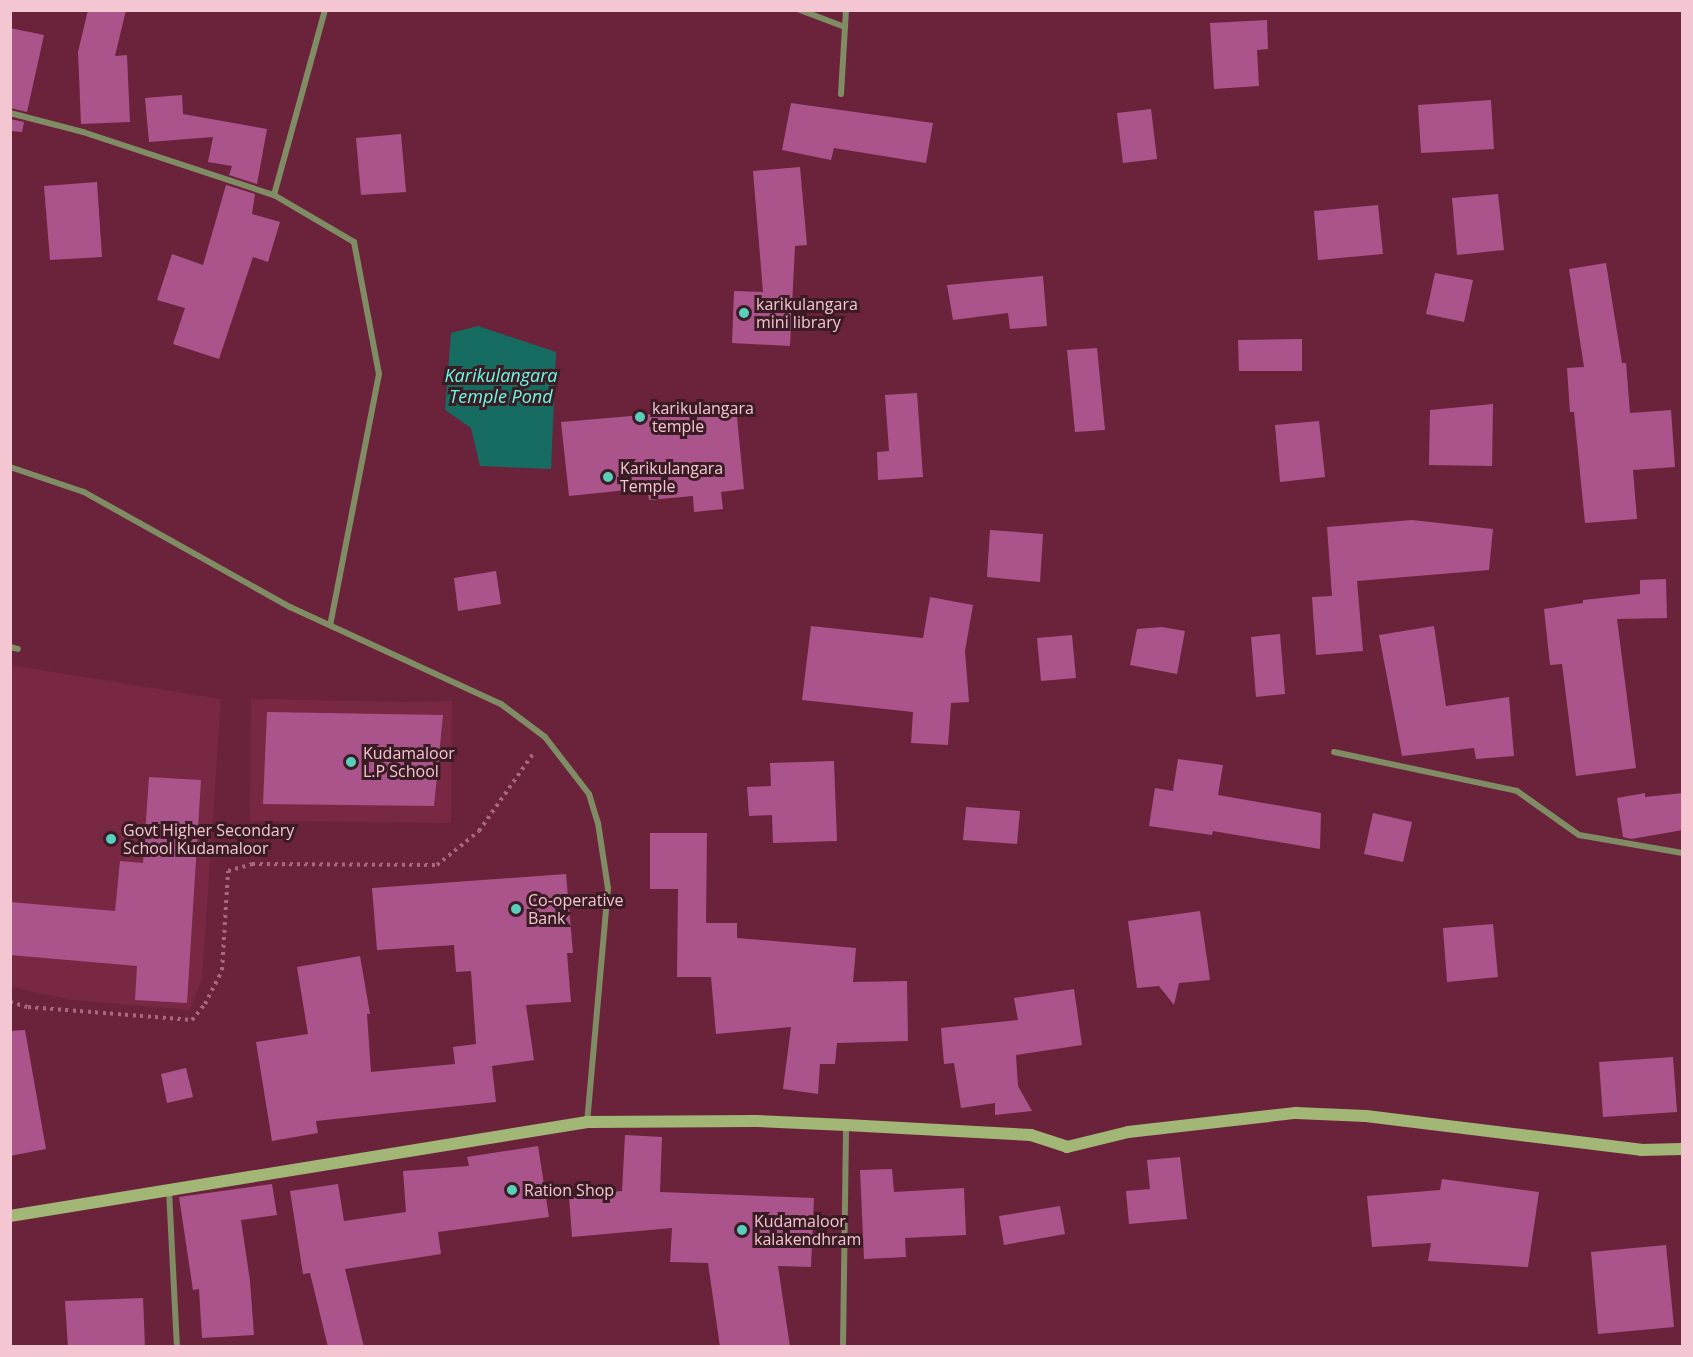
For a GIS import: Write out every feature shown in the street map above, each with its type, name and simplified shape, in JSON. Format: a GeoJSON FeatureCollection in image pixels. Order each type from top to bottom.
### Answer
{"type":"FeatureCollection","features":[{"type":"Feature","properties":{"kind":"main road"},"geometry":{"type":"LineString","coordinates":[[10,1216],[587,1122],[756,1121],[846,1125],[1031,1135],[1067,1147],[1128,1132],[1296,1113],[1366,1116],[1641,1149],[1683,1149]]}},
{"type":"Feature","properties":{"kind":"street"},"geometry":{"type":"LineString","coordinates":[[274,195],[325,10]]}},
{"type":"Feature","properties":{"kind":"street"},"geometry":{"type":"LineString","coordinates":[[800,10],[845,27]]}},
{"type":"Feature","properties":{"kind":"street"},"geometry":{"type":"LineString","coordinates":[[841,94],[846,10]]}},
{"type":"Feature","properties":{"kind":"street"},"geometry":{"type":"LineString","coordinates":[[10,113],[83,132],[274,195],[354,242],[379,374],[330,625]]}},
{"type":"Feature","properties":{"kind":"street"},"geometry":{"type":"LineString","coordinates":[[10,467],[84,492],[290,607],[501,704],[545,736],[589,794],[598,823],[608,888],[587,1122]]}},
{"type":"Feature","properties":{"kind":"street"},"geometry":{"type":"LineString","coordinates":[[10,647],[18,649]]}},
{"type":"Feature","properties":{"kind":"street"},"geometry":{"type":"LineString","coordinates":[[1334,752],[1517,791],[1578,835],[1683,853]]}},
{"type":"Feature","properties":{"kind":"street"},"geometry":{"type":"LineString","coordinates":[[843,1347],[846,1125]]}},
{"type":"Feature","properties":{"kind":"street"},"geometry":{"type":"LineString","coordinates":[[169,1190],[177,1347]]}},
{"type":"Feature","properties":{"kind":"path"},"geometry":{"type":"LineString","coordinates":[[10,1002],[28,1007],[192,1020],[205,1004],[222,970],[228,872],[252,864],[437,865],[479,831],[545,736]]}},
{"type":"Feature","properties":{"kind":"shaded area","name":"Govt Higher Secondary School Kudamaloor"},"geometry":{"type":"Polygon","coordinates":[[[10,665],[221,699],[202,979],[190,1010],[73,1000],[11,987],[10,665]]]}},
{"type":"Feature","properties":{"kind":"shaded area","name":"Kudamaloor L.P School"},"geometry":{"type":"Polygon","coordinates":[[[251,699],[452,701],[451,823],[250,821],[251,699]]]}},
{"type":"Feature","properties":{"kind":"water","name":"Karikulangara Temple Pond"},"geometry":{"type":"Polygon","coordinates":[[[478,326],[556,352],[551,469],[480,466],[471,428],[445,410],[451,333],[478,326]]]}},
{"type":"Feature","properties":{"kind":"building"},"geometry":{"type":"Polygon","coordinates":[[[88,10],[126,10],[115,56],[127,55],[130,122],[81,124],[78,52],[88,10]]]}},
{"type":"Feature","properties":{"kind":"building"},"geometry":{"type":"Polygon","coordinates":[[[1267,20],[1268,49],[1257,50],[1259,86],[1214,89],[1210,23],[1267,20]]]}},
{"type":"Feature","properties":{"kind":"building"},"geometry":{"type":"Polygon","coordinates":[[[10,28],[44,35],[27,112],[10,108],[10,28]]]}},
{"type":"Feature","properties":{"kind":"building"},"geometry":{"type":"Polygon","coordinates":[[[182,95],[183,114],[267,129],[257,184],[229,175],[232,166],[208,162],[213,137],[149,142],[145,98],[182,95]]]}},
{"type":"Feature","properties":{"kind":"building"},"geometry":{"type":"Polygon","coordinates":[[[1491,100],[1494,149],[1421,153],[1418,105],[1491,100]]]}},
{"type":"Feature","properties":{"kind":"building"},"geometry":{"type":"Polygon","coordinates":[[[791,103],[933,123],[926,163],[834,148],[831,160],[782,150],[791,103]]]}},
{"type":"Feature","properties":{"kind":"building"},"geometry":{"type":"Polygon","coordinates":[[[1151,109],[1157,159],[1123,163],[1117,113],[1151,109]]]}},
{"type":"Feature","properties":{"kind":"building"},"geometry":{"type":"Polygon","coordinates":[[[10,119],[24,122],[22,132],[10,131],[10,119]]]}},
{"type":"Feature","properties":{"kind":"building"},"geometry":{"type":"Polygon","coordinates":[[[401,134],[406,192],[361,195],[356,138],[401,134]]]}},
{"type":"Feature","properties":{"kind":"building"},"geometry":{"type":"Polygon","coordinates":[[[800,167],[807,245],[795,246],[790,346],[732,343],[734,291],[763,292],[753,171],[800,167]]]}},
{"type":"Feature","properties":{"kind":"building"},"geometry":{"type":"Polygon","coordinates":[[[97,182],[102,257],[50,260],[44,186],[97,182]]]}},
{"type":"Feature","properties":{"kind":"building"},"geometry":{"type":"Polygon","coordinates":[[[226,185],[255,194],[252,214],[280,222],[268,262],[253,257],[219,359],[173,344],[185,308],[157,300],[172,254],[203,265],[226,185]]]}},
{"type":"Feature","properties":{"kind":"building"},"geometry":{"type":"Polygon","coordinates":[[[1498,194],[1504,250],[1457,255],[1452,198],[1498,194]]]}},
{"type":"Feature","properties":{"kind":"building"},"geometry":{"type":"Polygon","coordinates":[[[1378,205],[1383,254],[1318,260],[1314,211],[1378,205]]]}},
{"type":"Feature","properties":{"kind":"building"},"geometry":{"type":"Polygon","coordinates":[[[1606,263],[1622,363],[1626,363],[1630,413],[1671,410],[1675,467],[1633,470],[1637,519],[1585,523],[1574,412],[1570,412],[1567,368],[1584,367],[1569,269],[1606,263]]]}},
{"type":"Feature","properties":{"kind":"building"},"geometry":{"type":"Polygon","coordinates":[[[1435,273],[1473,280],[1464,322],[1426,314],[1435,273]]]}},
{"type":"Feature","properties":{"kind":"building"},"geometry":{"type":"Polygon","coordinates":[[[1043,276],[1047,326],[1010,329],[1008,313],[953,320],[947,285],[1043,276]]]}},
{"type":"Feature","properties":{"kind":"building"},"geometry":{"type":"Polygon","coordinates":[[[1302,339],[1302,371],[1239,371],[1238,340],[1302,339]]]}},
{"type":"Feature","properties":{"kind":"building"},"geometry":{"type":"Polygon","coordinates":[[[1097,348],[1105,430],[1075,432],[1067,350],[1097,348]]]}},
{"type":"Feature","properties":{"kind":"building"},"geometry":{"type":"Polygon","coordinates":[[[917,393],[923,477],[878,480],[877,452],[889,451],[885,395],[917,393]]]}},
{"type":"Feature","properties":{"kind":"building"},"geometry":{"type":"Polygon","coordinates":[[[1493,404],[1492,466],[1429,465],[1430,410],[1493,404]]]}},
{"type":"Feature","properties":{"kind":"building"},"geometry":{"type":"Polygon","coordinates":[[[736,407],[744,489],[721,492],[723,509],[694,512],[693,496],[649,500],[647,488],[569,496],[561,422],[736,407]]]}},
{"type":"Feature","properties":{"kind":"building"},"geometry":{"type":"Polygon","coordinates":[[[1319,421],[1325,477],[1280,482],[1275,425],[1319,421]]]}},
{"type":"Feature","properties":{"kind":"building"},"geometry":{"type":"Polygon","coordinates":[[[1412,520],[1493,529],[1489,570],[1357,581],[1363,651],[1316,655],[1312,597],[1332,596],[1327,527],[1412,520]]]}},
{"type":"Feature","properties":{"kind":"building"},"geometry":{"type":"Polygon","coordinates":[[[990,530],[1043,534],[1040,582],[987,577],[990,530]]]}},
{"type":"Feature","properties":{"kind":"building"},"geometry":{"type":"Polygon","coordinates":[[[496,571],[501,604],[458,611],[454,578],[496,571]]]}},
{"type":"Feature","properties":{"kind":"building"},"geometry":{"type":"Polygon","coordinates":[[[1666,579],[1667,618],[1617,619],[1636,768],[1576,776],[1562,664],[1550,665],[1544,609],[1583,603],[1583,600],[1640,594],[1640,580],[1666,579]]]}},
{"type":"Feature","properties":{"kind":"building"},"geometry":{"type":"Polygon","coordinates":[[[930,597],[973,605],[965,651],[969,702],[951,703],[948,745],[911,743],[913,712],[802,700],[811,626],[923,638],[930,597]]]}},
{"type":"Feature","properties":{"kind":"building"},"geometry":{"type":"Polygon","coordinates":[[[1434,626],[1446,706],[1509,697],[1514,756],[1476,759],[1474,748],[1402,756],[1379,635],[1434,626]]]}},
{"type":"Feature","properties":{"kind":"building"},"geometry":{"type":"Polygon","coordinates":[[[1162,627],[1185,631],[1177,674],[1130,665],[1137,629],[1162,627]]]}},
{"type":"Feature","properties":{"kind":"building"},"geometry":{"type":"Polygon","coordinates":[[[1280,634],[1285,694],[1256,697],[1251,637],[1280,634]]]}},
{"type":"Feature","properties":{"kind":"building"},"geometry":{"type":"Polygon","coordinates":[[[1072,635],[1076,678],[1041,681],[1037,638],[1072,635]]]}},
{"type":"Feature","properties":{"kind":"building","name":"Kudamaloor L.P School"},"geometry":{"type":"Polygon","coordinates":[[[267,712],[443,715],[434,806],[263,804],[267,712]]]}},
{"type":"Feature","properties":{"kind":"building"},"geometry":{"type":"Polygon","coordinates":[[[1178,759],[1223,765],[1218,795],[1321,813],[1320,849],[1213,831],[1212,835],[1149,826],[1155,788],[1173,791],[1178,759]]]}},
{"type":"Feature","properties":{"kind":"building"},"geometry":{"type":"Polygon","coordinates":[[[834,761],[837,841],[773,843],[772,815],[749,816],[747,787],[771,786],[770,763],[834,761]]]}},
{"type":"Feature","properties":{"kind":"building"},"geometry":{"type":"Polygon","coordinates":[[[149,777],[201,780],[187,1003],[135,1000],[137,966],[10,955],[10,902],[115,911],[120,861],[143,863],[149,777]]]}},
{"type":"Feature","properties":{"kind":"building"},"geometry":{"type":"Polygon","coordinates":[[[1645,793],[1645,797],[1683,793],[1683,830],[1631,839],[1623,837],[1617,798],[1645,793]]]}},
{"type":"Feature","properties":{"kind":"building"},"geometry":{"type":"Polygon","coordinates":[[[966,807],[1020,811],[1017,844],[963,840],[966,807]]]}},
{"type":"Feature","properties":{"kind":"building"},"geometry":{"type":"Polygon","coordinates":[[[1373,813],[1412,822],[1403,862],[1364,854],[1373,813]]]}},
{"type":"Feature","properties":{"kind":"building"},"geometry":{"type":"Polygon","coordinates":[[[650,833],[707,833],[706,923],[737,923],[737,938],[856,948],[853,982],[907,981],[908,1041],[837,1043],[835,1064],[820,1064],[818,1094],[783,1089],[791,1027],[716,1034],[711,977],[677,977],[678,889],[650,889],[650,833]]]}},
{"type":"Feature","properties":{"kind":"building"},"geometry":{"type":"Polygon","coordinates":[[[566,874],[573,953],[567,953],[571,1002],[526,1005],[534,1060],[492,1066],[496,1102],[316,1121],[318,1133],[272,1141],[256,1042],[308,1034],[297,967],[360,956],[370,1014],[367,1014],[371,1072],[455,1064],[453,1047],[476,1044],[471,971],[456,972],[454,945],[377,950],[372,888],[566,874]]]}},
{"type":"Feature","properties":{"kind":"building"},"geometry":{"type":"Polygon","coordinates":[[[1200,911],[1210,980],[1179,983],[1174,1005],[1159,986],[1137,988],[1128,921],[1200,911]]]}},
{"type":"Feature","properties":{"kind":"building"},"geometry":{"type":"Polygon","coordinates":[[[1493,924],[1498,977],[1447,982],[1443,928],[1493,924]]]}},
{"type":"Feature","properties":{"kind":"building"},"geometry":{"type":"Polygon","coordinates":[[[1074,989],[1082,1045],[1016,1055],[1018,1086],[1032,1111],[995,1115],[995,1103],[961,1108],[954,1063],[944,1064],[941,1028],[1018,1020],[1014,998],[1074,989]]]}},
{"type":"Feature","properties":{"kind":"building"},"geometry":{"type":"Polygon","coordinates":[[[25,1030],[46,1149],[10,1156],[10,1031],[25,1030]]]}},
{"type":"Feature","properties":{"kind":"building"},"geometry":{"type":"Polygon","coordinates":[[[1673,1057],[1677,1112],[1603,1117],[1599,1062],[1673,1057]]]}},
{"type":"Feature","properties":{"kind":"building"},"geometry":{"type":"Polygon","coordinates":[[[186,1068],[193,1097],[167,1103],[161,1074],[186,1068]]]}},
{"type":"Feature","properties":{"kind":"building"},"geometry":{"type":"Polygon","coordinates":[[[625,1135],[662,1137],[660,1192],[814,1198],[811,1267],[778,1266],[790,1347],[720,1347],[708,1263],[670,1262],[672,1228],[572,1237],[569,1196],[622,1191],[625,1135]]]}},
{"type":"Feature","properties":{"kind":"building"},"geometry":{"type":"Polygon","coordinates":[[[538,1146],[549,1217],[438,1232],[441,1254],[345,1269],[364,1347],[328,1347],[310,1273],[303,1274],[290,1191],[338,1184],[344,1221],[406,1212],[403,1171],[469,1166],[467,1157],[538,1146]]]}},
{"type":"Feature","properties":{"kind":"building"},"geometry":{"type":"Polygon","coordinates":[[[1180,1157],[1187,1219],[1129,1224],[1126,1191],[1150,1189],[1147,1160],[1180,1157]]]}},
{"type":"Feature","properties":{"kind":"building"},"geometry":{"type":"Polygon","coordinates":[[[892,1169],[894,1192],[964,1188],[966,1235],[905,1238],[906,1257],[864,1259],[860,1170],[892,1169]]]}},
{"type":"Feature","properties":{"kind":"building"},"geometry":{"type":"Polygon","coordinates":[[[1442,1179],[1539,1192],[1528,1267],[1428,1261],[1431,1243],[1372,1247],[1367,1196],[1440,1190],[1442,1179]]]}},
{"type":"Feature","properties":{"kind":"building"},"geometry":{"type":"Polygon","coordinates":[[[272,1184],[277,1215],[241,1220],[250,1281],[254,1335],[202,1338],[199,1289],[193,1290],[179,1197],[272,1184]]]}},
{"type":"Feature","properties":{"kind":"building"},"geometry":{"type":"Polygon","coordinates":[[[1060,1206],[1065,1234],[1004,1245],[999,1216],[1060,1206]]]}},
{"type":"Feature","properties":{"kind":"building"},"geometry":{"type":"Polygon","coordinates":[[[1666,1245],[1674,1327],[1598,1334],[1591,1252],[1666,1245]]]}},
{"type":"Feature","properties":{"kind":"building"},"geometry":{"type":"Polygon","coordinates":[[[143,1298],[145,1347],[68,1347],[65,1301],[143,1298]]]}},
{"type":"Feature","properties":{"kind":"place","name":"karikulangara mini library"},"geometry":{"type":"Point","coordinates":[744,313]}},
{"type":"Feature","properties":{"kind":"place","name":"karikulangara temple"},"geometry":{"type":"Point","coordinates":[640,417]}},
{"type":"Feature","properties":{"kind":"place","name":"Karikulangara Temple"},"geometry":{"type":"Point","coordinates":[608,477]}},
{"type":"Feature","properties":{"kind":"place","name":"Kudamaloor L.P School"},"geometry":{"type":"Point","coordinates":[351,762]}},
{"type":"Feature","properties":{"kind":"place","name":"Govt Higher Secondary School Kudamaloor"},"geometry":{"type":"Point","coordinates":[111,839]}},
{"type":"Feature","properties":{"kind":"place","name":"Co-operative Bank"},"geometry":{"type":"Point","coordinates":[516,909]}},
{"type":"Feature","properties":{"kind":"place","name":"Ration Shop"},"geometry":{"type":"Point","coordinates":[512,1190]}},
{"type":"Feature","properties":{"kind":"place","name":"Kudamaloor kalakendhram"},"geometry":{"type":"Point","coordinates":[742,1230]}}]}
